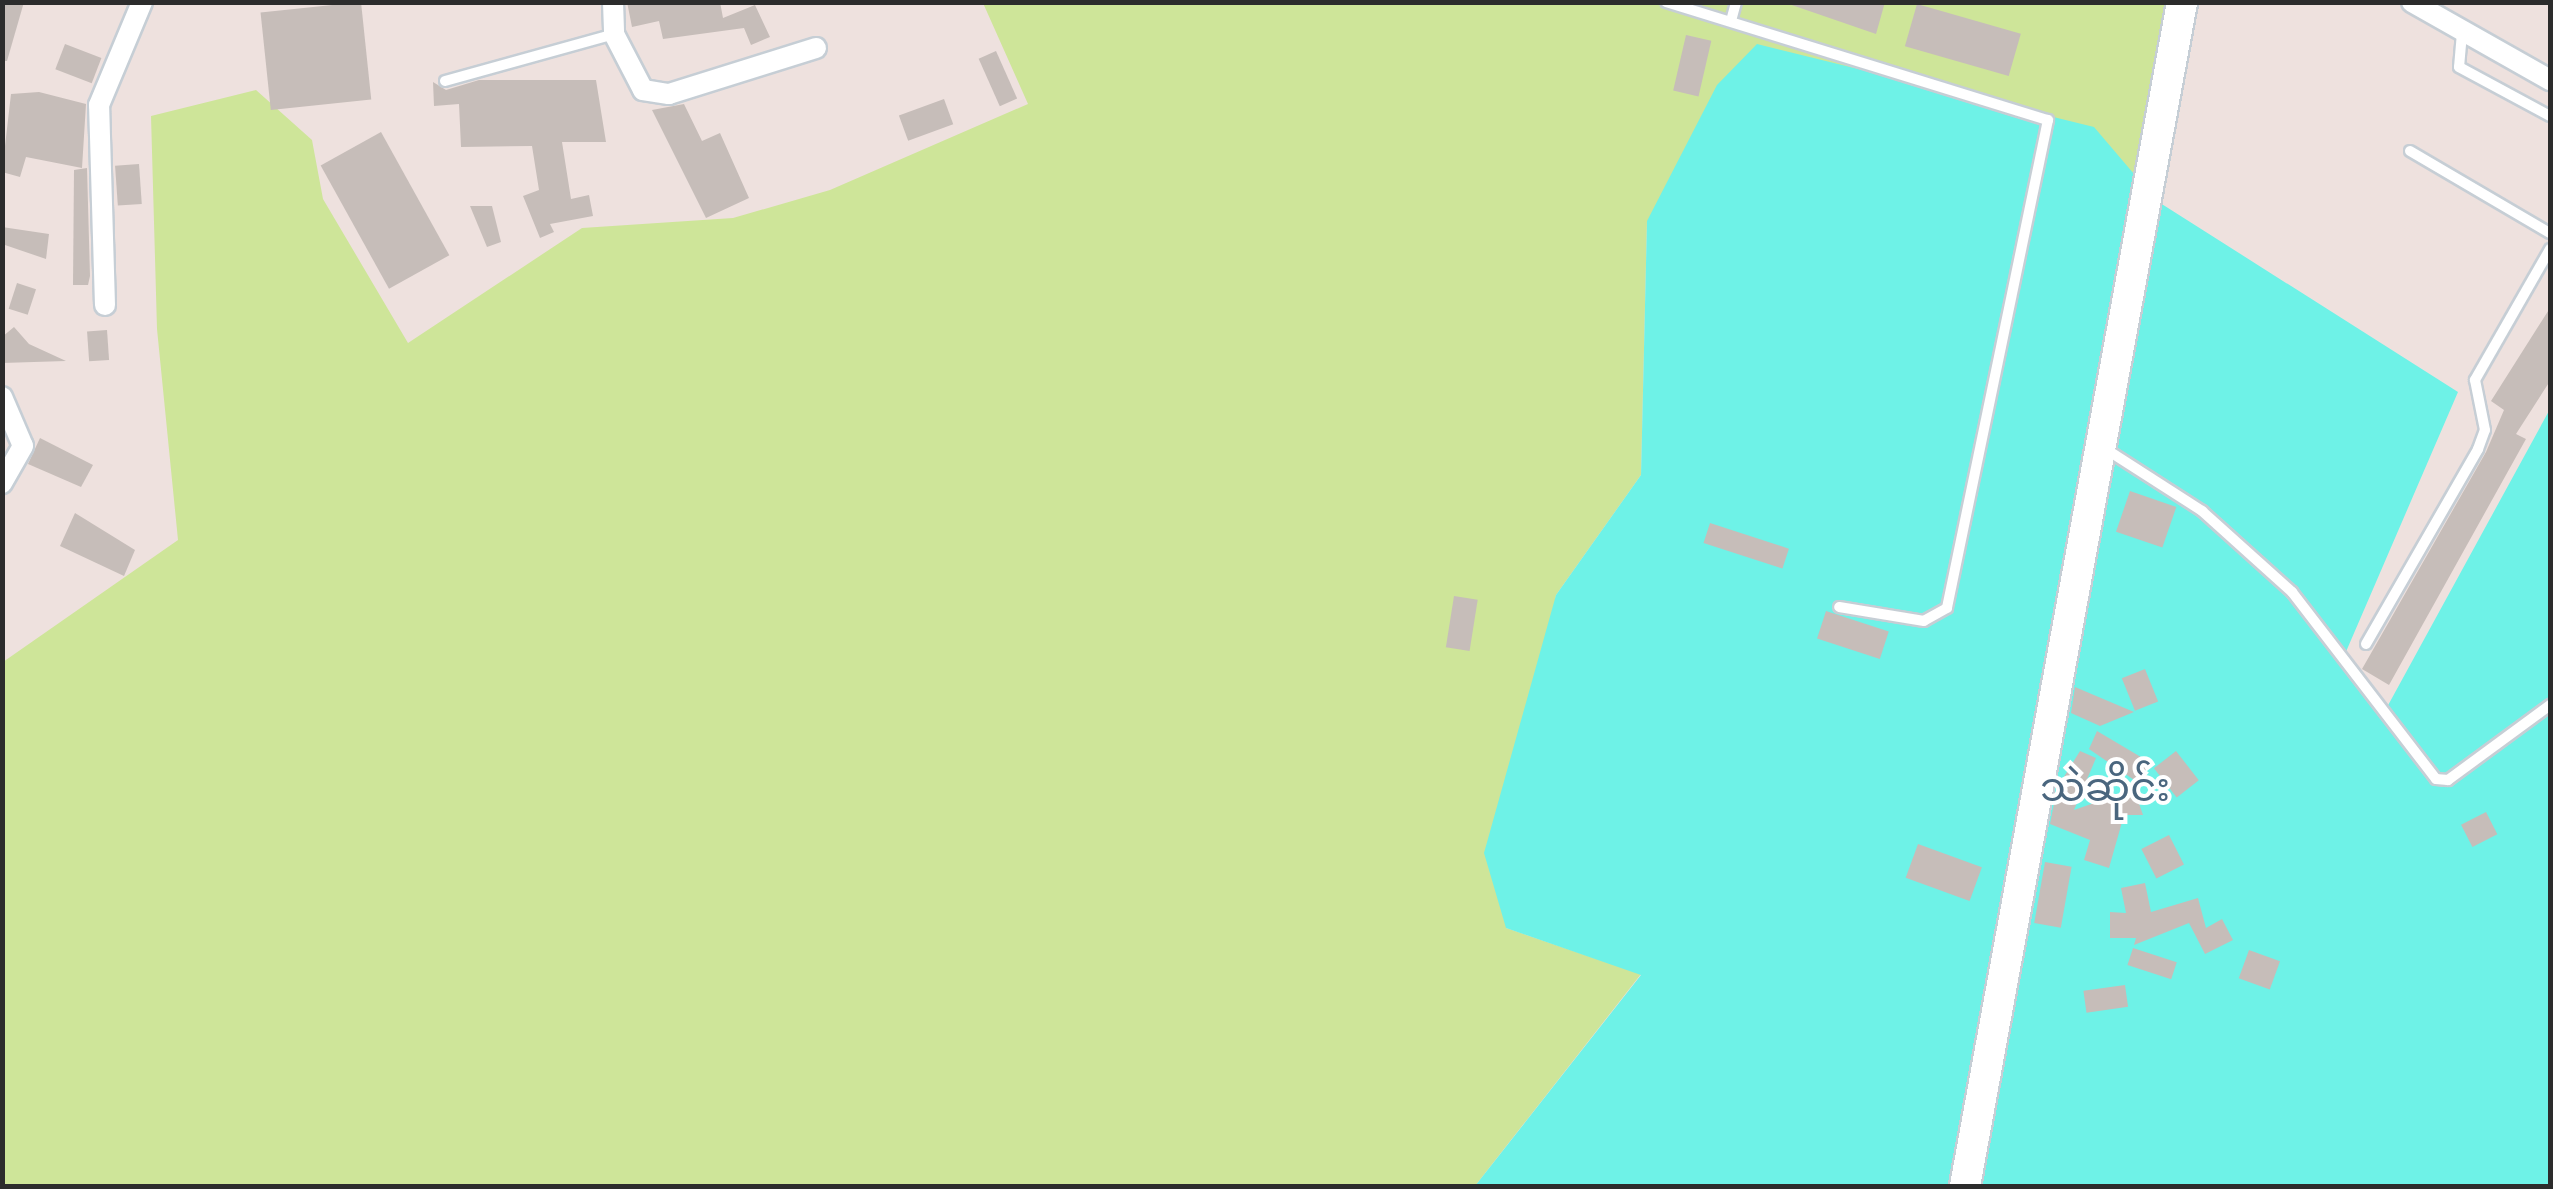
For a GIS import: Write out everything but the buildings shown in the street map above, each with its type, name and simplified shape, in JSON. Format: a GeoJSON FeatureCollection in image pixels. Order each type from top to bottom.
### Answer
{"type":"FeatureCollection","features":[{"type":"Feature","properties":{"kind":"street"},"geometry":{"type":"LineString","coordinates":[[105,305],[99,105],[142,2]]}},
{"type":"Feature","properties":{"kind":"street"},"geometry":{"type":"LineString","coordinates":[[613,2],[614,34],[643,90],[669,94],[816,48]]}},
{"type":"Feature","properties":{"kind":"street"},"geometry":{"type":"LineString","coordinates":[[1965,1186],[2182,2]]}},
{"type":"Feature","properties":{"kind":"street"},"geometry":{"type":"LineString","coordinates":[[2412,2],[2550,80]]}},
{"type":"Feature","properties":{"kind":"street"},"geometry":{"type":"LineString","coordinates":[[2,397],[24,446],[2,483]]}},
{"type":"Feature","properties":{"kind":"lane"},"geometry":{"type":"LineString","coordinates":[[1666,2],[2048,120],[1946,608],[1924,620],[1840,608]]}},
{"type":"Feature","properties":{"kind":"lane"},"geometry":{"type":"LineString","coordinates":[[1731,21],[1736,2]]}},
{"type":"Feature","properties":{"kind":"lane"},"geometry":{"type":"LineString","coordinates":[[2462,32],[2459,67],[2550,116]]}},
{"type":"Feature","properties":{"kind":"lane"},"geometry":{"type":"LineString","coordinates":[[445,81],[614,34]]}},
{"type":"Feature","properties":{"kind":"lane"},"geometry":{"type":"LineString","coordinates":[[2410,150],[2550,234]]}},
{"type":"Feature","properties":{"kind":"lane"},"geometry":{"type":"LineString","coordinates":[[2366,644],[2478,449],[2484,430],[2475,380],[2550,249]]}},
{"type":"Feature","properties":{"kind":"lane"},"geometry":{"type":"LineString","coordinates":[[2103,447],[2202,510],[2292,592],[2436,779],[2448,780],[2550,705]]}},
{"type":"Feature","properties":{"kind":"green space"},"geometry":{"type":"Polygon","coordinates":[[[983,3],[2185,3],[2157,201],[1647,221],[1641,475],[1556,595],[1506,928],[1641,974],[1475,1186],[3,1186],[3,662],[178,540],[157,329],[151,116],[256,90],[312,140],[323,199],[408,343],[582,228],[733,218],[830,190],[1028,104],[983,3]]]}},
{"type":"Feature","properties":{"kind":"water"},"geometry":{"type":"Polygon","coordinates":[[[1757,44],[2094,127],[2157,201],[2458,392],[2345,654],[2386,709],[2550,409],[2550,1186],[1475,1186],[1641,975],[1506,928],[1484,853],[1556,595],[1641,475],[1647,221],[1717,85],[1757,44]]]}},
{"type":"Feature","properties":{"kind":"district","name":"သဲဆိုင်း"},"geometry":{"type":"Point","coordinates":[2105,786]}}]}
